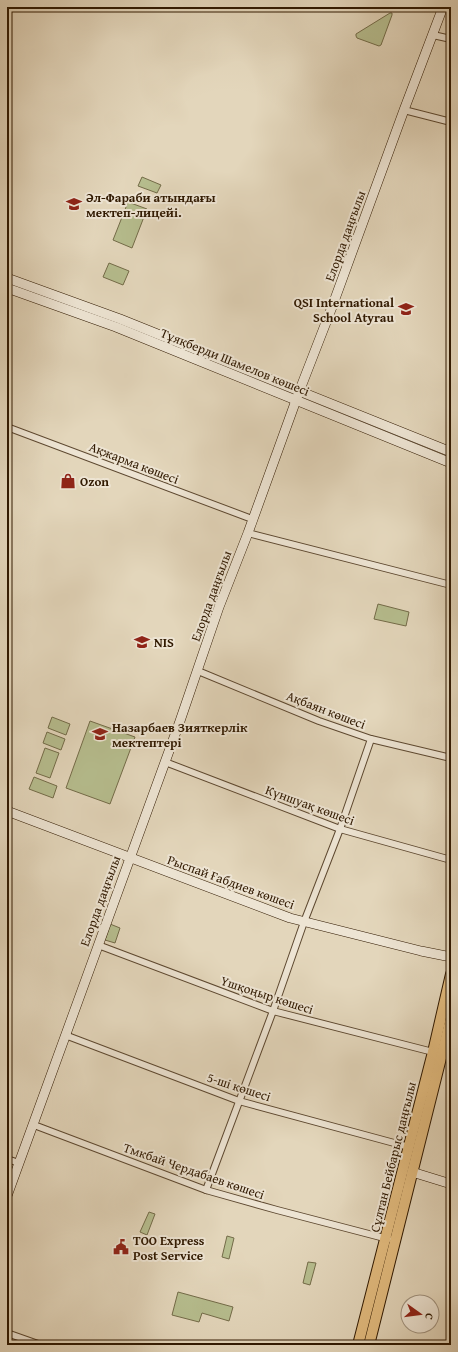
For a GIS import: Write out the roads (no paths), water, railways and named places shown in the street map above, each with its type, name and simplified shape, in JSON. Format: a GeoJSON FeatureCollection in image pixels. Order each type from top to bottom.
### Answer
{"type":"FeatureCollection","features":[{"type":"Feature","properties":{"kind":"main road","name":"Сұлтан Бейбарыс даңғылы"},"geometry":{"type":"LineString","coordinates":[[369,1345],[409,1147],[434,1052],[451,974]]}},
{"type":"Feature","properties":{"kind":"main road","name":"Сұлтан Бейбарыс даңғылы"},"geometry":{"type":"LineString","coordinates":[[358,1345],[412,1172],[451,1018]]}},
{"type":"Feature","properties":{"kind":"street","name":"Елорда даңғылы"},"geometry":{"type":"LineString","coordinates":[[7,1196],[198,671],[219,607],[248,533],[297,396],[332,307],[404,110],[444,7]]}},
{"type":"Feature","properties":{"kind":"street"},"geometry":{"type":"LineString","coordinates":[[433,35],[451,39]]}},
{"type":"Feature","properties":{"kind":"street"},"geometry":{"type":"LineString","coordinates":[[404,110],[451,122]]}},
{"type":"Feature","properties":{"kind":"street","name":"Тұяқберди Шамелов көшесі"},"geometry":{"type":"LineString","coordinates":[[7,278],[120,319],[451,463]]}},
{"type":"Feature","properties":{"kind":"street"},"geometry":{"type":"LineString","coordinates":[[18,292],[22,284]]}},
{"type":"Feature","properties":{"kind":"street","name":"Тұяқберди Шамелов көшесі"},"geometry":{"type":"LineString","coordinates":[[7,288],[451,452]]}},
{"type":"Feature","properties":{"kind":"street","name":"Ақжарма көшесі"},"geometry":{"type":"LineString","coordinates":[[7,427],[252,519]]}},
{"type":"Feature","properties":{"kind":"street"},"geometry":{"type":"LineString","coordinates":[[248,533],[451,585]]}},
{"type":"Feature","properties":{"kind":"street","name":"Ақбаян көшесі"},"geometry":{"type":"LineString","coordinates":[[198,671],[319,721],[372,738],[451,758]]}},
{"type":"Feature","properties":{"kind":"street"},"geometry":{"type":"LineString","coordinates":[[206,1190],[273,1011],[304,922],[340,829],[372,738]]}},
{"type":"Feature","properties":{"kind":"street","name":"Күншуақ көшесі"},"geometry":{"type":"LineString","coordinates":[[165,762],[340,829],[451,860]]}},
{"type":"Feature","properties":{"kind":"street","name":"Рыспай Ғабдиев көшесі"},"geometry":{"type":"LineString","coordinates":[[7,811],[290,918],[421,951],[451,957]]}},
{"type":"Feature","properties":{"kind":"street","name":"Үшқоңыр көшесі"},"geometry":{"type":"LineString","coordinates":[[98,945],[273,1011],[434,1052]]}},
{"type":"Feature","properties":{"kind":"street","name":"5-ші көшесі"},"geometry":{"type":"LineString","coordinates":[[65,1035],[239,1101],[409,1147]]}},
{"type":"Feature","properties":{"kind":"street","name":"Тмкбай Чердабаев көшесі"},"geometry":{"type":"LineString","coordinates":[[34,1125],[206,1190],[391,1240]]}},
{"type":"Feature","properties":{"kind":"street"},"geometry":{"type":"LineString","coordinates":[[7,1159],[19,1163]]}},
{"type":"Feature","properties":{"kind":"street"},"geometry":{"type":"LineString","coordinates":[[412,1172],[451,1184]]}},
{"type":"Feature","properties":{"kind":"street"},"geometry":{"type":"LineString","coordinates":[[7,1334],[41,1345]]}},
{"type":"Feature","properties":{"kind":"place","name":"Әл-Фараби атындағы мектеп-лицейі."},"geometry":{"type":"Point","coordinates":[74,204]}},
{"type":"Feature","properties":{"kind":"place","name":"QSI International School Atyrau"},"geometry":{"type":"Point","coordinates":[406,309]}},
{"type":"Feature","properties":{"kind":"place","name":"Ozon"},"geometry":{"type":"Point","coordinates":[68,481]}},
{"type":"Feature","properties":{"kind":"place","name":"NIS"},"geometry":{"type":"Point","coordinates":[142,642]}},
{"type":"Feature","properties":{"kind":"place","name":"Назарбаев Зияткерлік мектептері"},"geometry":{"type":"Point","coordinates":[100,734]}},
{"type":"Feature","properties":{"kind":"place","name":"ТОО Express Post Service"},"geometry":{"type":"Point","coordinates":[121,1247]}}]}
